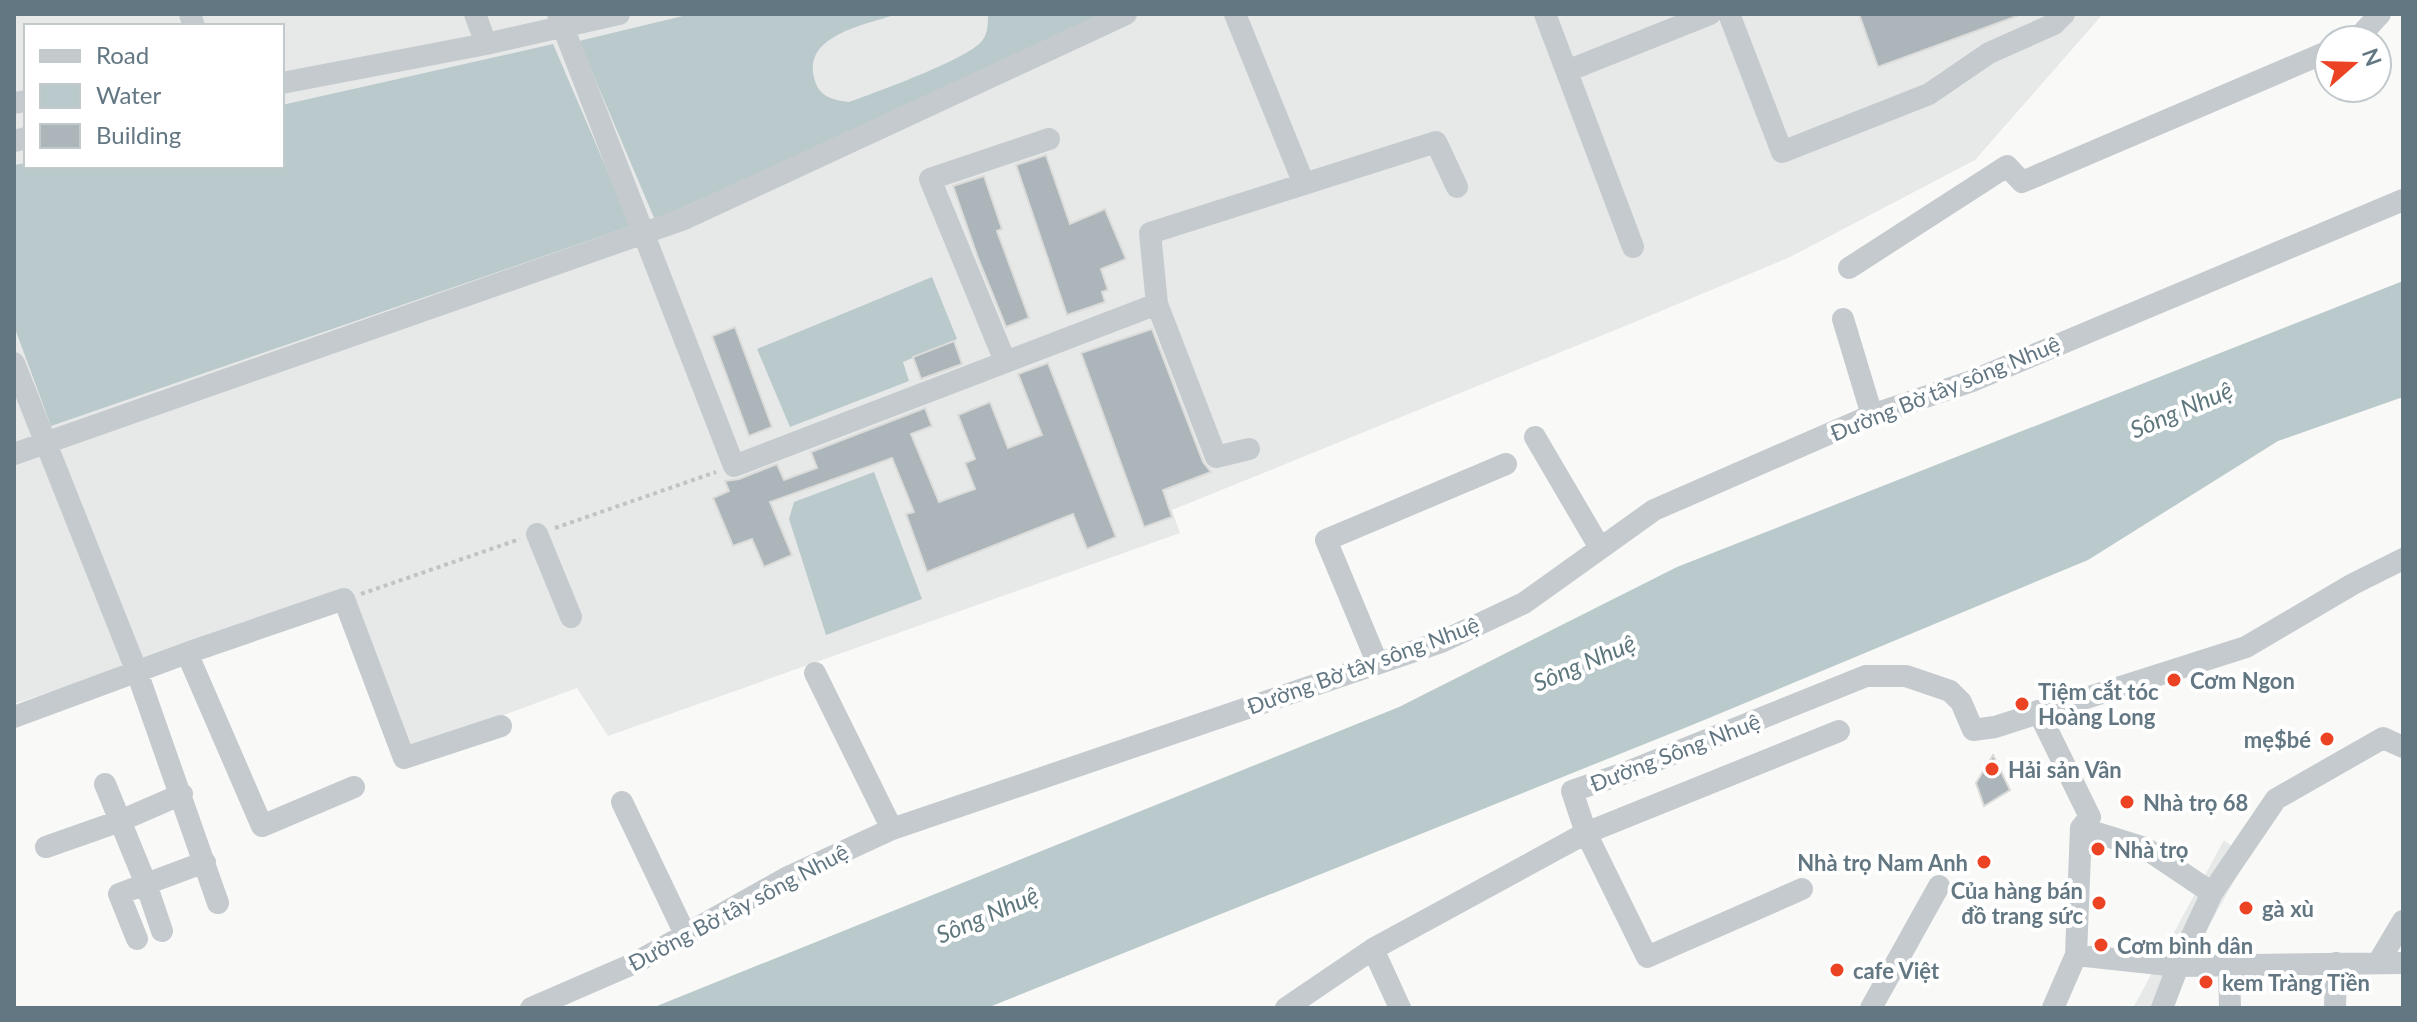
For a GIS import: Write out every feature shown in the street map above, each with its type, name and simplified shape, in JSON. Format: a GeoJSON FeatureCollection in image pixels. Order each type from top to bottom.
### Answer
{"type":"FeatureCollection","features":[{"type":"Feature","properties":{"kind":"street"},"geometry":{"type":"LineString","coordinates":[[475,14],[486,44]]}},
{"type":"Feature","properties":{"kind":"street"},"geometry":{"type":"LineString","coordinates":[[284,83],[486,44],[560,20],[619,14]]}},
{"type":"Feature","properties":{"kind":"street"},"geometry":{"type":"LineString","coordinates":[[14,454],[684,219],[1126,14]]}},
{"type":"Feature","properties":{"kind":"street"},"geometry":{"type":"LineString","coordinates":[[1235,14],[1304,184]]}},
{"type":"Feature","properties":{"kind":"street"},"geometry":{"type":"LineString","coordinates":[[1545,14],[1633,247]]}},
{"type":"Feature","properties":{"kind":"street"},"geometry":{"type":"LineString","coordinates":[[1567,71],[1710,14]]}},
{"type":"Feature","properties":{"kind":"street"},"geometry":{"type":"LineString","coordinates":[[1729,14],[1782,152],[1929,94],[1989,53],[2056,17]]}},
{"type":"Feature","properties":{"kind":"street"},"geometry":{"type":"LineString","coordinates":[[560,20],[734,466],[1157,304]]}},
{"type":"Feature","properties":{"kind":"street"},"geometry":{"type":"LineString","coordinates":[[1849,268],[2007,166],[2022,182],[2313,58]]}},
{"type":"Feature","properties":{"kind":"street"},"geometry":{"type":"LineString","coordinates":[[1005,361],[930,179],[1049,139]]}},
{"type":"Feature","properties":{"kind":"street"},"geometry":{"type":"LineString","coordinates":[[1249,449],[1216,457],[1157,304],[1150,233],[1436,142],[1457,187]]}},
{"type":"Feature","properties":{"kind":"street","name":"Đường Bờ tây sông Nhuệ"},"geometry":{"type":"LineString","coordinates":[[531,1008],[635,963],[786,878],[892,829],[1441,642],[1524,603],[1654,510],[1872,415],[1972,381],[2403,200]]}},
{"type":"Feature","properties":{"kind":"street"},"geometry":{"type":"LineString","coordinates":[[1843,319],[1872,415]]}},
{"type":"Feature","properties":{"kind":"street"},"geometry":{"type":"LineString","coordinates":[[14,363],[137,672],[218,903]]}},
{"type":"Feature","properties":{"kind":"street"},"geometry":{"type":"LineString","coordinates":[[1535,437],[1600,548]]}},
{"type":"Feature","properties":{"kind":"street"},"geometry":{"type":"LineString","coordinates":[[1377,662],[1326,540],[1506,464]]}},
{"type":"Feature","properties":{"kind":"street"},"geometry":{"type":"LineString","coordinates":[[537,534],[571,617]]}},
{"type":"Feature","properties":{"kind":"street"},"geometry":{"type":"LineString","coordinates":[[2053,1008],[2076,955],[2081,828],[2090,817],[2038,711],[2246,647],[2353,584],[2403,559]]}},
{"type":"Feature","properties":{"kind":"street"},"geometry":{"type":"LineString","coordinates":[[14,717],[344,599],[404,758],[501,726]]}},
{"type":"Feature","properties":{"kind":"street"},"geometry":{"type":"LineString","coordinates":[[187,653],[262,826],[354,787]]}},
{"type":"Feature","properties":{"kind":"street"},"geometry":{"type":"LineString","coordinates":[[815,673],[892,829]]}},
{"type":"Feature","properties":{"kind":"street","name":"Đường Sông Nhuệ"},"geometry":{"type":"LineString","coordinates":[[1586,833],[1572,791],[1625,773],[1866,676],[1906,676],[1950,691],[1961,702],[1973,730],[1995,727],[2038,711]]}},
{"type":"Feature","properties":{"kind":"street"},"geometry":{"type":"LineString","coordinates":[[1286,1008],[1366,955],[1586,833],[1839,731]]}},
{"type":"Feature","properties":{"kind":"street"},"geometry":{"type":"LineString","coordinates":[[2162,1008],[2212,893],[2276,799],[2383,738],[2403,747]]}},
{"type":"Feature","properties":{"kind":"street"},"geometry":{"type":"LineString","coordinates":[[105,784],[162,931]]}},
{"type":"Feature","properties":{"kind":"street"},"geometry":{"type":"LineString","coordinates":[[46,847],[120,821],[182,794]]}},
{"type":"Feature","properties":{"kind":"street"},"geometry":{"type":"LineString","coordinates":[[622,802],[686,936]]}},
{"type":"Feature","properties":{"kind":"street"},"geometry":{"type":"LineString","coordinates":[[2081,828],[2145,848],[2212,893]]}},
{"type":"Feature","properties":{"kind":"street"},"geometry":{"type":"LineString","coordinates":[[1586,833],[1647,957],[1802,889]]}},
{"type":"Feature","properties":{"kind":"street"},"geometry":{"type":"LineString","coordinates":[[137,939],[119,894],[205,862]]}},
{"type":"Feature","properties":{"kind":"street"},"geometry":{"type":"LineString","coordinates":[[1871,1008],[1939,886]]}},
{"type":"Feature","properties":{"kind":"street"},"geometry":{"type":"LineString","coordinates":[[2378,963],[2403,921]]}},
{"type":"Feature","properties":{"kind":"street"},"geometry":{"type":"LineString","coordinates":[[1366,955],[1400,1008]]}},
{"type":"Feature","properties":{"kind":"street"},"geometry":{"type":"LineString","coordinates":[[2076,955],[2178,966],[2403,963]]}},
{"type":"Feature","properties":{"kind":"street"},"geometry":{"type":"LineString","coordinates":[[2335,1008],[2336,963]]}},
{"type":"Feature","properties":{"kind":"street"},"geometry":{"type":"LineString","coordinates":[[2229,965],[2230,1008]]}},
{"type":"Feature","properties":{"kind":"street"},"geometry":{"type":"LineString","coordinates":[[2178,966],[2179,1008]]}},
{"type":"Feature","properties":{"kind":"shaded area"},"geometry":{"type":"Polygon","coordinates":[[[14,14],[2103,14],[1975,160],[1790,257],[1172,510],[1180,533],[608,736],[577,688],[407,751],[350,590],[14,704],[14,14]]]}},
{"type":"Feature","properties":{"kind":"shaded area"},"geometry":{"type":"Polygon","coordinates":[[[2224,840],[2247,858],[2163,1008],[2133,1008],[2224,840]]]}},
{"type":"Feature","properties":{"kind":"water"},"geometry":{"type":"Polygon","coordinates":[[[691,14],[897,14],[839,34],[826,42],[817,53],[813,65],[820,91],[828,97],[849,102],[918,76],[970,50],[985,37],[988,14],[1110,14],[655,220],[579,41],[691,14]]]}},
{"type":"Feature","properties":{"kind":"water"},"geometry":{"type":"Polygon","coordinates":[[[553,44],[631,226],[51,426],[14,326],[14,165],[24,163],[24,168],[284,168],[284,105],[553,44]]]}},
{"type":"Feature","properties":{"kind":"water"},"geometry":{"type":"Polygon","coordinates":[[[932,277],[957,339],[903,362],[909,381],[790,427],[757,349],[932,277]]]}},
{"type":"Feature","properties":{"kind":"water","name":"Sông Nhuệ"},"geometry":{"type":"Polygon","coordinates":[[[2403,281],[2403,397],[2278,441],[2088,560],[1697,723],[987,1008],[652,1008],[1399,707],[1677,567],[2403,281]]]}},
{"type":"Feature","properties":{"kind":"water"},"geometry":{"type":"Polygon","coordinates":[[[874,472],[922,599],[826,635],[789,519],[794,502],[874,472]]]}},
{"type":"Feature","properties":{"kind":"building"},"geometry":{"type":"Polygon","coordinates":[[[1859,14],[2017,14],[2017,16],[1878,67],[1859,14]]]}},
{"type":"Feature","properties":{"kind":"building"},"geometry":{"type":"Polygon","coordinates":[[[1046,155],[1070,224],[1105,209],[1126,259],[1101,269],[1108,290],[1102,292],[1105,302],[1067,315],[1016,165],[1046,155]]]}},
{"type":"Feature","properties":{"kind":"building"},"geometry":{"type":"Polygon","coordinates":[[[984,176],[1002,229],[997,231],[1029,318],[1006,327],[953,186],[984,176]]]}},
{"type":"Feature","properties":{"kind":"building"},"geometry":{"type":"Polygon","coordinates":[[[735,327],[772,427],[749,436],[712,336],[735,327]]]}},
{"type":"Feature","properties":{"kind":"building"},"geometry":{"type":"Polygon","coordinates":[[[1152,329],[1203,462],[1211,472],[1163,490],[1172,517],[1144,527],[1081,353],[1152,329]]]}},
{"type":"Feature","properties":{"kind":"building"},"geometry":{"type":"Polygon","coordinates":[[[954,341],[962,364],[921,379],[913,357],[954,341]]]}},
{"type":"Feature","properties":{"kind":"building"},"geometry":{"type":"Polygon","coordinates":[[[1048,363],[1116,537],[1087,549],[1073,514],[927,572],[906,514],[914,512],[892,458],[770,502],[792,555],[764,567],[752,539],[733,546],[713,498],[729,491],[725,481],[739,479],[777,464],[784,480],[817,468],[811,452],[925,408],[932,426],[911,434],[939,502],[975,489],[965,463],[975,459],[958,415],[990,402],[1008,448],[1042,435],[1018,374],[1048,363]]]}},
{"type":"Feature","properties":{"kind":"building","name":"Hải sản Vân"},"geometry":{"type":"Polygon","coordinates":[[[1993,755],[2010,790],[1984,806],[1976,783],[1993,755]]]}},
{"type":"Feature","properties":{"kind":"place","name":"Cơm Ngon"},"geometry":{"type":"Point","coordinates":[2174,680]}},
{"type":"Feature","properties":{"kind":"place","name":"Tiệm cắt tóc Hoàng Long"},"geometry":{"type":"Point","coordinates":[2022,704]}},
{"type":"Feature","properties":{"kind":"place","name":"mẹ$bé"},"geometry":{"type":"Point","coordinates":[2327,739]}},
{"type":"Feature","properties":{"kind":"place","name":"Hải sản Vân"},"geometry":{"type":"Point","coordinates":[1992,769]}},
{"type":"Feature","properties":{"kind":"place","name":"Nhà trọ 68"},"geometry":{"type":"Point","coordinates":[2127,802]}},
{"type":"Feature","properties":{"kind":"place","name":"Nhà trọ"},"geometry":{"type":"Point","coordinates":[2098,849]}},
{"type":"Feature","properties":{"kind":"place","name":"Nhà trọ Nam Anh"},"geometry":{"type":"Point","coordinates":[1984,862]}},
{"type":"Feature","properties":{"kind":"place","name":"Của hàng bán đồ trang sức"},"geometry":{"type":"Point","coordinates":[2099,903]}},
{"type":"Feature","properties":{"kind":"place","name":"gà xù"},"geometry":{"type":"Point","coordinates":[2246,908]}},
{"type":"Feature","properties":{"kind":"place","name":"Cơm bình dân"},"geometry":{"type":"Point","coordinates":[2101,945]}},
{"type":"Feature","properties":{"kind":"place","name":"cafe Việt"},"geometry":{"type":"Point","coordinates":[1837,970]}},
{"type":"Feature","properties":{"kind":"place","name":"kem Tràng Tiền"},"geometry":{"type":"Point","coordinates":[2206,982]}}]}
